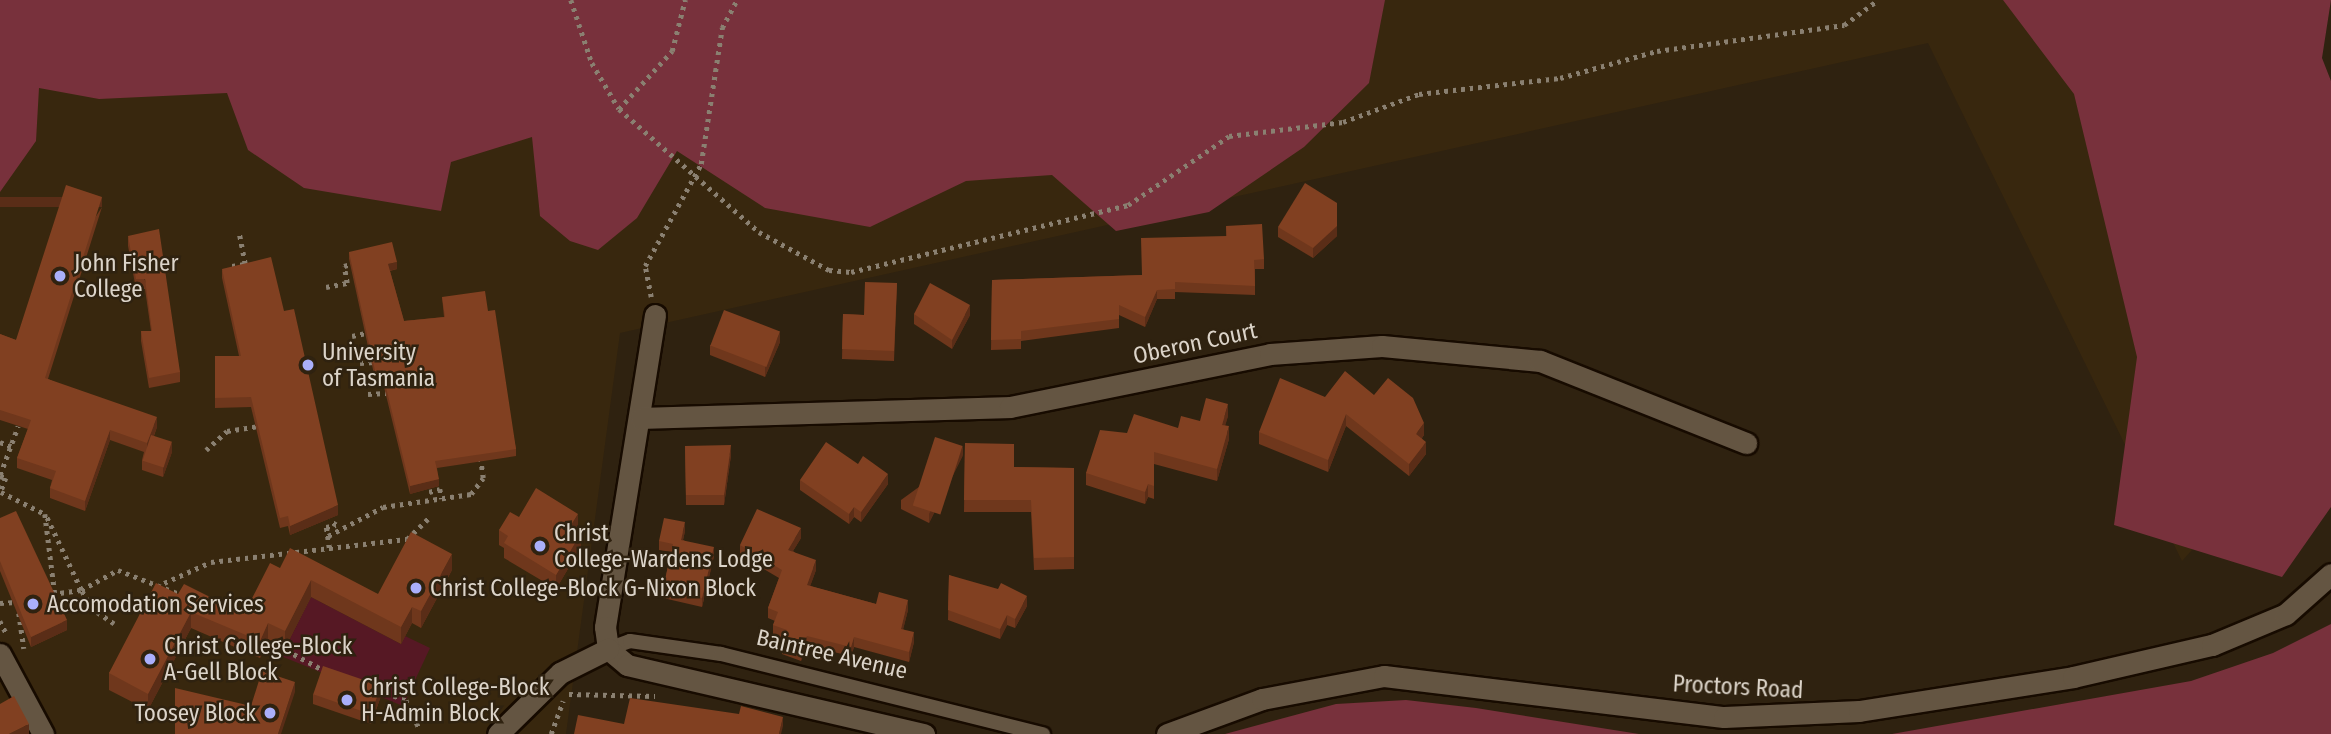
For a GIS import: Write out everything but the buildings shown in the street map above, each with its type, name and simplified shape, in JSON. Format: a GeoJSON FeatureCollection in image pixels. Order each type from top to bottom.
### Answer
{"type":"FeatureCollection","features":[{"type":"Feature","properties":{"kind":"street"},"geometry":{"type":"LineString","coordinates":[[655,315],[606,627],[608,649],[627,665],[923,734]]}},
{"type":"Feature","properties":{"kind":"street","name":"Oberon Court"},"geometry":{"type":"LineString","coordinates":[[640,418],[1010,407],[1270,354],[1382,346],[1540,361],[1746,443]]}},
{"type":"Feature","properties":{"kind":"street","name":"Proctors Road"},"geometry":{"type":"LineString","coordinates":[[1167,734],[1262,699],[1384,677],[1749,719],[1860,711],[2073,677],[2212,645],[2286,614],[2331,574]]}},
{"type":"Feature","properties":{"kind":"street"},"geometry":{"type":"LineString","coordinates":[[498,734],[560,673],[608,649]]}},
{"type":"Feature","properties":{"kind":"street"},"geometry":{"type":"LineString","coordinates":[[0,654],[43,734]]}},
{"type":"Feature","properties":{"kind":"lane","name":"Baintree Avenue"},"geometry":{"type":"LineString","coordinates":[[608,649],[629,641],[720,654],[1043,734]]}},
{"type":"Feature","properties":{"kind":"path"},"geometry":{"type":"LineString","coordinates":[[571,0],[592,63],[619,109],[759,232],[829,270],[851,271],[1128,205],[1229,136],[1343,122],[1419,94],[1560,78],[1657,51],[1844,25],[1878,0]]}},
{"type":"Feature","properties":{"kind":"path"},"geometry":{"type":"LineString","coordinates":[[619,109],[672,51],[685,0]]}},
{"type":"Feature","properties":{"kind":"path"},"geometry":{"type":"LineString","coordinates":[[655,315],[645,266],[697,175],[722,28],[735,0]]}},
{"type":"Feature","properties":{"kind":"path"},"geometry":{"type":"LineString","coordinates":[[234,276],[232,266],[244,264],[239,234]]}},
{"type":"Feature","properties":{"kind":"path"},"geometry":{"type":"LineString","coordinates":[[326,286],[348,283],[344,266],[351,264]]}},
{"type":"Feature","properties":{"kind":"path"},"geometry":{"type":"LineString","coordinates":[[352,336],[382,335]]}},
{"type":"Feature","properties":{"kind":"path"},"geometry":{"type":"LineString","coordinates":[[360,363],[374,362]]}},
{"type":"Feature","properties":{"kind":"path"},"geometry":{"type":"LineString","coordinates":[[368,394],[385,391],[390,398]]}},
{"type":"Feature","properties":{"kind":"path"},"geometry":{"type":"LineString","coordinates":[[206,450],[227,431],[262,425]]}},
{"type":"Feature","properties":{"kind":"path"},"geometry":{"type":"LineString","coordinates":[[18,426],[0,475],[6,478],[1,492],[45,514],[92,609],[114,624]]}},
{"type":"Feature","properties":{"kind":"path"},"geometry":{"type":"LineString","coordinates":[[328,536],[383,506],[471,494],[483,478],[477,439]]}},
{"type":"Feature","properties":{"kind":"path"},"geometry":{"type":"LineString","coordinates":[[0,442],[10,446]]}},
{"type":"Feature","properties":{"kind":"path"},"geometry":{"type":"LineString","coordinates":[[429,492],[440,489],[442,499]]}},
{"type":"Feature","properties":{"kind":"path"},"geometry":{"type":"LineString","coordinates":[[45,514],[55,594]]}},
{"type":"Feature","properties":{"kind":"path"},"geometry":{"type":"LineString","coordinates":[[163,583],[211,562],[407,539],[429,518]]}},
{"type":"Feature","properties":{"kind":"path"},"geometry":{"type":"LineString","coordinates":[[329,548],[326,527],[336,525],[330,521]]}},
{"type":"Feature","properties":{"kind":"path"},"geometry":{"type":"LineString","coordinates":[[42,596],[81,590],[118,570],[163,583],[193,601]]}},
{"type":"Feature","properties":{"kind":"path"},"geometry":{"type":"LineString","coordinates":[[0,603],[30,599]]}},
{"type":"Feature","properties":{"kind":"path"},"geometry":{"type":"LineString","coordinates":[[18,602],[22,635]]}},
{"type":"Feature","properties":{"kind":"path"},"geometry":{"type":"LineString","coordinates":[[257,635],[341,677]]}},
{"type":"Feature","properties":{"kind":"path"},"geometry":{"type":"LineString","coordinates":[[367,686],[406,700],[418,728]]}},
{"type":"Feature","properties":{"kind":"path"},"geometry":{"type":"LineString","coordinates":[[551,734],[566,694]]}},
{"type":"Feature","properties":{"kind":"shaded area","name":"University of Tasmania"},"geometry":{"type":"Polygon","coordinates":[[[0,0],[2331,0],[2275,14],[2331,398],[2182,561],[1928,43],[620,333],[566,734],[0,734],[0,0]]]}},
{"type":"Feature","properties":{"kind":"shaded area"},"geometry":{"type":"Polygon","coordinates":[[[0,0],[1385,0],[1369,83],[1304,147],[1209,212],[1116,231],[1052,175],[966,181],[870,227],[765,208],[677,151],[637,218],[598,250],[570,241],[540,216],[532,137],[451,162],[441,211],[304,188],[248,150],[227,93],[99,99],[39,88],[36,141],[0,192],[0,0]]]}},
{"type":"Feature","properties":{"kind":"shaded area"},"geometry":{"type":"Polygon","coordinates":[[[2003,0],[2331,0],[2322,58],[2331,81],[2331,507],[2282,577],[2114,525],[2137,357],[2074,94],[2003,0]]]}},
{"type":"Feature","properties":{"kind":"shaded area"},"geometry":{"type":"Polygon","coordinates":[[[311,597],[401,644],[405,636],[430,648],[403,706],[281,656],[311,597]]]}},
{"type":"Feature","properties":{"kind":"shaded area"},"geometry":{"type":"Polygon","coordinates":[[[2331,624],[2331,734],[1892,734],[2191,681],[2273,653],[2331,624]]]}},
{"type":"Feature","properties":{"kind":"shaded area"},"geometry":{"type":"Polygon","coordinates":[[[1406,700],[1476,708],[1639,734],[1225,734],[1336,704],[1406,700]]]}},
{"type":"Feature","properties":{"kind":"place","name":"John Fisher College"},"geometry":{"type":"Point","coordinates":[60,276]}},
{"type":"Feature","properties":{"kind":"place","name":"University of Tasmania"},"geometry":{"type":"Point","coordinates":[308,365]}},
{"type":"Feature","properties":{"kind":"place","name":"Christ College-Wardens Lodge"},"geometry":{"type":"Point","coordinates":[540,546]}},
{"type":"Feature","properties":{"kind":"place","name":"Christ College-Block G-Nixon Block"},"geometry":{"type":"Point","coordinates":[416,588]}},
{"type":"Feature","properties":{"kind":"place","name":"Accomodation Services"},"geometry":{"type":"Point","coordinates":[33,604]}},
{"type":"Feature","properties":{"kind":"place","name":"Christ College-Block A-Gell Block"},"geometry":{"type":"Point","coordinates":[150,659]}},
{"type":"Feature","properties":{"kind":"place","name":"Christ College-Block H-Admin Block"},"geometry":{"type":"Point","coordinates":[347,700]}},
{"type":"Feature","properties":{"kind":"place","name":"Toosey Block"},"geometry":{"type":"Point","coordinates":[270,713]}}]}
